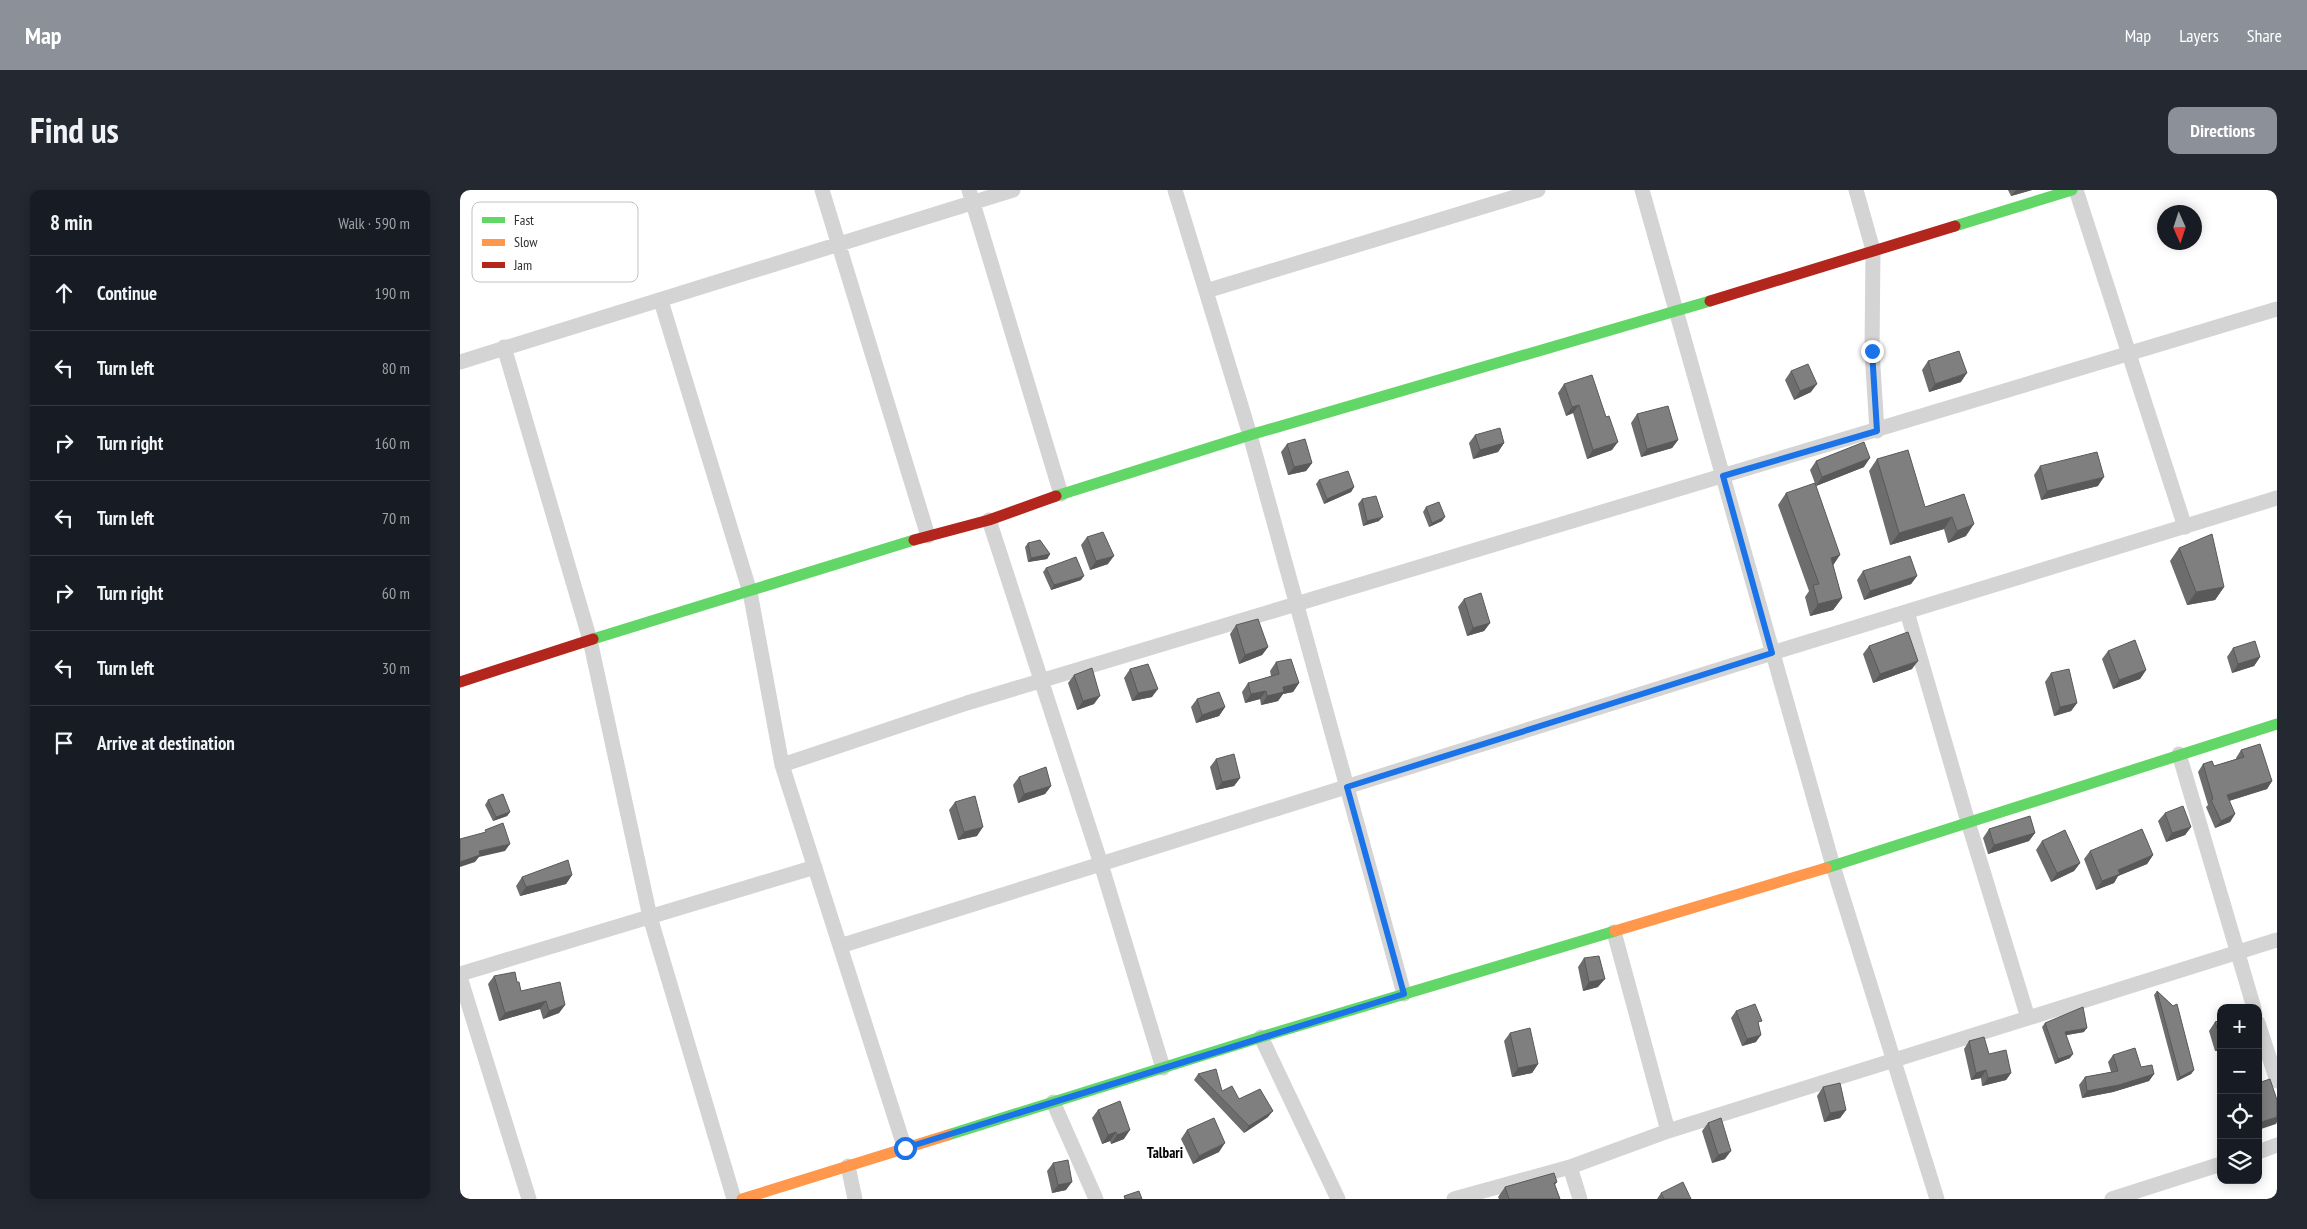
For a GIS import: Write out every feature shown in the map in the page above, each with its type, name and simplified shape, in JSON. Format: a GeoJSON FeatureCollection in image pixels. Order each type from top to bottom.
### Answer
{"type":"FeatureCollection","features":[{"type":"Feature","properties":{"kind":"street"},"geometry":{"type":"LineString","coordinates":[[822,190],[928,536]]}},
{"type":"Feature","properties":{"kind":"street"},"geometry":{"type":"LineString","coordinates":[[460,362],[839,245],[971,196],[1013,190]]}},
{"type":"Feature","properties":{"kind":"street"},"geometry":{"type":"LineString","coordinates":[[1175,190],[1250,434],[1404,994]]}},
{"type":"Feature","properties":{"kind":"street"},"geometry":{"type":"LineString","coordinates":[[1206,291],[1538,190]]}},
{"type":"Feature","properties":{"kind":"street"},"geometry":{"type":"LineString","coordinates":[[1642,190],[1833,866],[1937,1199]]}},
{"type":"Feature","properties":{"kind":"street"},"geometry":{"type":"LineString","coordinates":[[1856,190],[1873,250],[1872,351],[1877,431]]}},
{"type":"Feature","properties":{"kind":"street"},"geometry":{"type":"LineString","coordinates":[[460,682],[928,536],[989,520],[1061,494],[1250,434],[1675,312],[2074,190],[2185,526]]}},
{"type":"Feature","properties":{"kind":"street"},"geometry":{"type":"LineString","coordinates":[[971,196],[1061,494]]}},
{"type":"Feature","properties":{"kind":"street"},"geometry":{"type":"LineString","coordinates":[[661,301],[750,592],[782,766],[905,1148]]}},
{"type":"Feature","properties":{"kind":"street"},"geometry":{"type":"LineString","coordinates":[[782,766],[967,703],[2130,355],[2277,309]]}},
{"type":"Feature","properties":{"kind":"street"},"geometry":{"type":"LineString","coordinates":[[504,347],[590,640],[650,917],[734,1199]]}},
{"type":"Feature","properties":{"kind":"street"},"geometry":{"type":"LineString","coordinates":[[840,946],[1772,653],[2277,498]]}},
{"type":"Feature","properties":{"kind":"street"},"geometry":{"type":"LineString","coordinates":[[989,520],[1101,864],[1163,1068]]}},
{"type":"Feature","properties":{"kind":"street"},"geometry":{"type":"LineString","coordinates":[[1907,612],[1968,822],[2028,1018]]}},
{"type":"Feature","properties":{"kind":"street"},"geometry":{"type":"LineString","coordinates":[[742,1199],[1404,994],[1833,866],[2178,754],[2277,724]]}},
{"type":"Feature","properties":{"kind":"street"},"geometry":{"type":"LineString","coordinates":[[2178,754],[2253,1004]]}},
{"type":"Feature","properties":{"kind":"street"},"geometry":{"type":"LineString","coordinates":[[529,1199],[460,976],[815,867]]}},
{"type":"Feature","properties":{"kind":"street"},"geometry":{"type":"LineString","coordinates":[[1614,932],[1668,1131]]}},
{"type":"Feature","properties":{"kind":"street"},"geometry":{"type":"LineString","coordinates":[[1454,1199],[1570,1167],[1668,1131],[2277,940]]}},
{"type":"Feature","properties":{"kind":"street"},"geometry":{"type":"LineString","coordinates":[[2262,1034],[2277,1081]]}},
{"type":"Feature","properties":{"kind":"street"},"geometry":{"type":"LineString","coordinates":[[1261,1038],[1338,1199]]}},
{"type":"Feature","properties":{"kind":"street"},"geometry":{"type":"LineString","coordinates":[[1053,1102],[1096,1199]]}},
{"type":"Feature","properties":{"kind":"street"},"geometry":{"type":"LineString","coordinates":[[2262,1151],[2277,1145]]}},
{"type":"Feature","properties":{"kind":"street"},"geometry":{"type":"LineString","coordinates":[[2118,1198],[2217,1165]]}},
{"type":"Feature","properties":{"kind":"street"},"geometry":{"type":"LineString","coordinates":[[848,1166],[855,1199]]}},
{"type":"Feature","properties":{"kind":"street"},"geometry":{"type":"LineString","coordinates":[[1570,1167],[1580,1199]]}},
{"type":"Feature","properties":{"kind":"building"},"geometry":{"type":"Polygon","coordinates":[[[1959,351],[1967,373],[1935,384],[1928,361],[1959,351]]]}},
{"type":"Feature","properties":{"kind":"building"},"geometry":{"type":"Polygon","coordinates":[[[1808,364],[1817,384],[1800,391],[1791,371],[1808,364]]]}},
{"type":"Feature","properties":{"kind":"building"},"geometry":{"type":"Polygon","coordinates":[[[1592,375],[1606,417],[1609,416],[1618,442],[1593,450],[1579,405],[1572,407],[1564,384],[1592,375]]]}},
{"type":"Feature","properties":{"kind":"building"},"geometry":{"type":"Polygon","coordinates":[[[1668,406],[1678,440],[1647,449],[1637,414],[1668,406]]]}},
{"type":"Feature","properties":{"kind":"building"},"geometry":{"type":"Polygon","coordinates":[[[1500,428],[1504,443],[1480,450],[1475,435],[1500,428]]]}},
{"type":"Feature","properties":{"kind":"building"},"geometry":{"type":"Polygon","coordinates":[[[1305,439],[1312,463],[1294,467],[1287,444],[1305,439]]]}},
{"type":"Feature","properties":{"kind":"building"},"geometry":{"type":"Polygon","coordinates":[[[1864,442],[1870,458],[1822,477],[1816,461],[1864,442]]]}},
{"type":"Feature","properties":{"kind":"building"},"geometry":{"type":"Polygon","coordinates":[[[1908,450],[1925,507],[1964,494],[1974,524],[1957,531],[1952,517],[1899,533],[1877,459],[1908,450]]]}},
{"type":"Feature","properties":{"kind":"building"},"geometry":{"type":"Polygon","coordinates":[[[2097,452],[2104,477],[2047,491],[2040,466],[2097,452]]]}},
{"type":"Feature","properties":{"kind":"building"},"geometry":{"type":"Polygon","coordinates":[[[1348,471],[1354,487],[1327,499],[1319,480],[1348,471]]]}},
{"type":"Feature","properties":{"kind":"building"},"geometry":{"type":"Polygon","coordinates":[[[1815,483],[1840,555],[1831,558],[1842,598],[1818,604],[1813,585],[1819,584],[1786,493],[1815,483]]]}},
{"type":"Feature","properties":{"kind":"building"},"geometry":{"type":"Polygon","coordinates":[[[1376,496],[1383,517],[1367,521],[1362,499],[1376,496]]]}},
{"type":"Feature","properties":{"kind":"building"},"geometry":{"type":"Polygon","coordinates":[[[1439,502],[1445,517],[1432,523],[1426,507],[1439,502]]]}},
{"type":"Feature","properties":{"kind":"building"},"geometry":{"type":"Polygon","coordinates":[[[1103,532],[1114,556],[1096,561],[1087,537],[1103,532]]]}},
{"type":"Feature","properties":{"kind":"building"},"geometry":{"type":"Polygon","coordinates":[[[2212,534],[2224,587],[2196,592],[2179,548],[2212,534]]]}},
{"type":"Feature","properties":{"kind":"building"},"geometry":{"type":"Polygon","coordinates":[[[1040,540],[1050,554],[1031,558],[1028,543],[1040,540]]]}},
{"type":"Feature","properties":{"kind":"building"},"geometry":{"type":"Polygon","coordinates":[[[1910,556],[1917,576],[1870,591],[1863,571],[1910,556]]]}},
{"type":"Feature","properties":{"kind":"building"},"geometry":{"type":"Polygon","coordinates":[[[1076,557],[1084,576],[1054,585],[1046,568],[1076,557]]]}},
{"type":"Feature","properties":{"kind":"building"},"geometry":{"type":"Polygon","coordinates":[[[1481,593],[1490,623],[1473,628],[1464,599],[1481,593]]]}},
{"type":"Feature","properties":{"kind":"building"},"geometry":{"type":"Polygon","coordinates":[[[1258,619],[1268,647],[1245,655],[1236,625],[1258,619]]]}},
{"type":"Feature","properties":{"kind":"building"},"geometry":{"type":"Polygon","coordinates":[[[1908,632],[1918,661],[1880,674],[1869,646],[1908,632]]]}},
{"type":"Feature","properties":{"kind":"building"},"geometry":{"type":"Polygon","coordinates":[[[2135,640],[2146,670],[2119,680],[2108,651],[2135,640]]]}},
{"type":"Feature","properties":{"kind":"building"},"geometry":{"type":"Polygon","coordinates":[[[2255,641],[2260,657],[2238,664],[2233,648],[2255,641]]]}},
{"type":"Feature","properties":{"kind":"building"},"geometry":{"type":"Polygon","coordinates":[[[1291,659],[1299,683],[1283,687],[1284,692],[1267,696],[1266,691],[1251,694],[1248,683],[1279,674],[1276,662],[1291,659]]]}},
{"type":"Feature","properties":{"kind":"building"},"geometry":{"type":"Polygon","coordinates":[[[1148,664],[1158,689],[1138,693],[1130,669],[1148,664]]]}},
{"type":"Feature","properties":{"kind":"building"},"geometry":{"type":"Polygon","coordinates":[[[1092,668],[1100,696],[1083,701],[1074,675],[1092,668]]]}},
{"type":"Feature","properties":{"kind":"building"},"geometry":{"type":"Polygon","coordinates":[[[2069,669],[2077,703],[2060,707],[2051,673],[2069,669]]]}},
{"type":"Feature","properties":{"kind":"building"},"geometry":{"type":"Polygon","coordinates":[[[1219,692],[1225,707],[1202,715],[1197,699],[1219,692]]]}},
{"type":"Feature","properties":{"kind":"building"},"geometry":{"type":"Polygon","coordinates":[[[2260,744],[2272,781],[2227,795],[2235,814],[2221,821],[2211,800],[2213,799],[2203,764],[2212,761],[2214,766],[2244,757],[2241,750],[2260,744]]]}},
{"type":"Feature","properties":{"kind":"building"},"geometry":{"type":"Polygon","coordinates":[[[1234,754],[1240,778],[1222,782],[1216,759],[1234,754]]]}},
{"type":"Feature","properties":{"kind":"building"},"geometry":{"type":"Polygon","coordinates":[[[1046,767],[1051,786],[1024,794],[1019,777],[1046,767]]]}},
{"type":"Feature","properties":{"kind":"building"},"geometry":{"type":"Polygon","coordinates":[[[503,794],[510,812],[496,817],[488,800],[503,794]]]}},
{"type":"Feature","properties":{"kind":"building"},"geometry":{"type":"Polygon","coordinates":[[[975,796],[983,827],[964,832],[955,802],[975,796]]]}},
{"type":"Feature","properties":{"kind":"building"},"geometry":{"type":"Polygon","coordinates":[[[2183,806],[2191,827],[2172,833],[2165,813],[2183,806]]]}},
{"type":"Feature","properties":{"kind":"building"},"geometry":{"type":"Polygon","coordinates":[[[2030,816],[2035,833],[1994,845],[1989,829],[2030,816]]]}},
{"type":"Feature","properties":{"kind":"building"},"geometry":{"type":"Polygon","coordinates":[[[503,823],[510,844],[479,851],[480,855],[460,862],[460,839],[486,832],[485,830],[503,823]]]}},
{"type":"Feature","properties":{"kind":"building"},"geometry":{"type":"Polygon","coordinates":[[[2142,829],[2153,855],[2118,870],[2120,874],[2102,881],[2090,851],[2142,829]]]}},
{"type":"Feature","properties":{"kind":"building"},"geometry":{"type":"Polygon","coordinates":[[[2065,830],[2080,863],[2057,873],[2042,841],[2065,830]]]}},
{"type":"Feature","properties":{"kind":"building"},"geometry":{"type":"Polygon","coordinates":[[[568,860],[572,875],[526,887],[522,877],[568,860]]]}},
{"type":"Feature","properties":{"kind":"building"},"geometry":{"type":"Polygon","coordinates":[[[1599,956],[1605,979],[1589,982],[1584,958],[1599,956]]]}},
{"type":"Feature","properties":{"kind":"building"},"geometry":{"type":"Polygon","coordinates":[[[515,972],[521,991],[560,982],[565,1005],[549,1011],[546,1001],[505,1013],[494,976],[515,972]]]}},
{"type":"Feature","properties":{"kind":"building"},"geometry":{"type":"Polygon","coordinates":[[[2157,991],[2173,1006],[2177,1004],[2194,1070],[2180,1077],[2157,991]]]}},
{"type":"Feature","properties":{"kind":"building"},"geometry":{"type":"Polygon","coordinates":[[[1755,1004],[1762,1021],[1758,1022],[1761,1035],[1747,1039],[1736,1011],[1755,1004]]]}},
{"type":"Feature","properties":{"kind":"building"},"geometry":{"type":"Polygon","coordinates":[[[2083,1007],[2087,1028],[2065,1032],[2073,1054],[2058,1059],[2045,1023],[2083,1007]]]}},
{"type":"Feature","properties":{"kind":"building"},"geometry":{"type":"Polygon","coordinates":[[[1530,1028],[1538,1064],[1518,1068],[1510,1033],[1530,1028]]]}},
{"type":"Feature","properties":{"kind":"building"},"geometry":{"type":"Polygon","coordinates":[[[1984,1037],[1989,1054],[2006,1050],[2011,1073],[1988,1078],[1986,1070],[1976,1073],[1969,1041],[1984,1037]]]}},
{"type":"Feature","properties":{"kind":"building"},"geometry":{"type":"Polygon","coordinates":[[[2135,1048],[2141,1067],[2152,1065],[2154,1074],[2119,1085],[2087,1091],[2085,1077],[2118,1071],[2113,1055],[2135,1048]]]}},
{"type":"Feature","properties":{"kind":"building"},"geometry":{"type":"Polygon","coordinates":[[[1216,1069],[1222,1091],[1232,1086],[1239,1099],[1260,1089],[1273,1111],[1249,1126],[1198,1074],[1216,1069]]]}},
{"type":"Feature","properties":{"kind":"building"},"geometry":{"type":"Polygon","coordinates":[[[2270,1079],[2277,1100],[2277,1117],[2262,1122],[2262,1094],[2262,1082],[2270,1079]]]}},
{"type":"Feature","properties":{"kind":"building"},"geometry":{"type":"Polygon","coordinates":[[[1840,1083],[1846,1110],[1830,1113],[1823,1087],[1840,1083]]]}},
{"type":"Feature","properties":{"kind":"building"},"geometry":{"type":"Polygon","coordinates":[[[1120,1101],[1130,1130],[1117,1135],[1116,1132],[1108,1135],[1098,1110],[1120,1101]]]}},
{"type":"Feature","properties":{"kind":"building"},"geometry":{"type":"Polygon","coordinates":[[[1214,1118],[1225,1143],[1199,1156],[1187,1130],[1214,1118]]]}},
{"type":"Feature","properties":{"kind":"building"},"geometry":{"type":"Polygon","coordinates":[[[1721,1118],[1731,1151],[1718,1155],[1708,1123],[1721,1118]]]}},
{"type":"Feature","properties":{"kind":"building"},"geometry":{"type":"Polygon","coordinates":[[[1068,1160],[1072,1182],[1058,1185],[1053,1163],[1068,1160]]]}},
{"type":"Feature","properties":{"kind":"building"},"geometry":{"type":"Polygon","coordinates":[[[1554,1173],[1557,1182],[1554,1183],[1560,1199],[1509,1199],[1505,1187],[1554,1173]]]}},
{"type":"Feature","properties":{"kind":"building"},"geometry":{"type":"Polygon","coordinates":[[[1683,1182],[1691,1199],[1664,1199],[1661,1193],[1683,1182]]]}},
{"type":"Feature","properties":{"kind":"building"},"geometry":{"type":"Polygon","coordinates":[[[1139,1191],[1142,1199],[1125,1199],[1124,1196],[1139,1191]]]}},
{"type":"Feature","properties":{"kind":"traffic: fast"},"geometry":{"type":"LineString","coordinates":[[1955,226],[2072,190]]}},
{"type":"Feature","properties":{"kind":"traffic: fast"},"geometry":{"type":"LineString","coordinates":[[1056,496],[1250,435],[1710,301]]}},
{"type":"Feature","properties":{"kind":"traffic: fast"},"geometry":{"type":"LineString","coordinates":[[593,639],[914,540]]}},
{"type":"Feature","properties":{"kind":"traffic: fast"},"geometry":{"type":"LineString","coordinates":[[1826,868],[2277,724]]}},
{"type":"Feature","properties":{"kind":"traffic: fast"},"geometry":{"type":"LineString","coordinates":[[948,1135],[1261,1037],[1615,931]]}},
{"type":"Feature","properties":{"kind":"traffic: slow"},"geometry":{"type":"LineString","coordinates":[[1615,931],[1826,868]]}},
{"type":"Feature","properties":{"kind":"traffic: slow"},"geometry":{"type":"LineString","coordinates":[[742,1199],[948,1135]]}},
{"type":"Feature","properties":{"kind":"traffic: jam"},"geometry":{"type":"LineString","coordinates":[[1710,301],[1955,226]]}},
{"type":"Feature","properties":{"kind":"traffic: jam"},"geometry":{"type":"LineString","coordinates":[[914,540],[989,520],[1056,496]]}},
{"type":"Feature","properties":{"kind":"traffic: jam"},"geometry":{"type":"LineString","coordinates":[[460,682],[593,639]]}},
{"type":"Feature","properties":{"kind":"district","name":"Talbari"},"geometry":{"type":"Point","coordinates":[1165,1153]}},
{"type":"Feature","properties":{"kind":"route"},"geometry":{"type":"LineString","coordinates":[[905,1148],[1404,994],[1347,787],[1772,653],[1723,476],[1877,431],[1872,351]]}}]}
